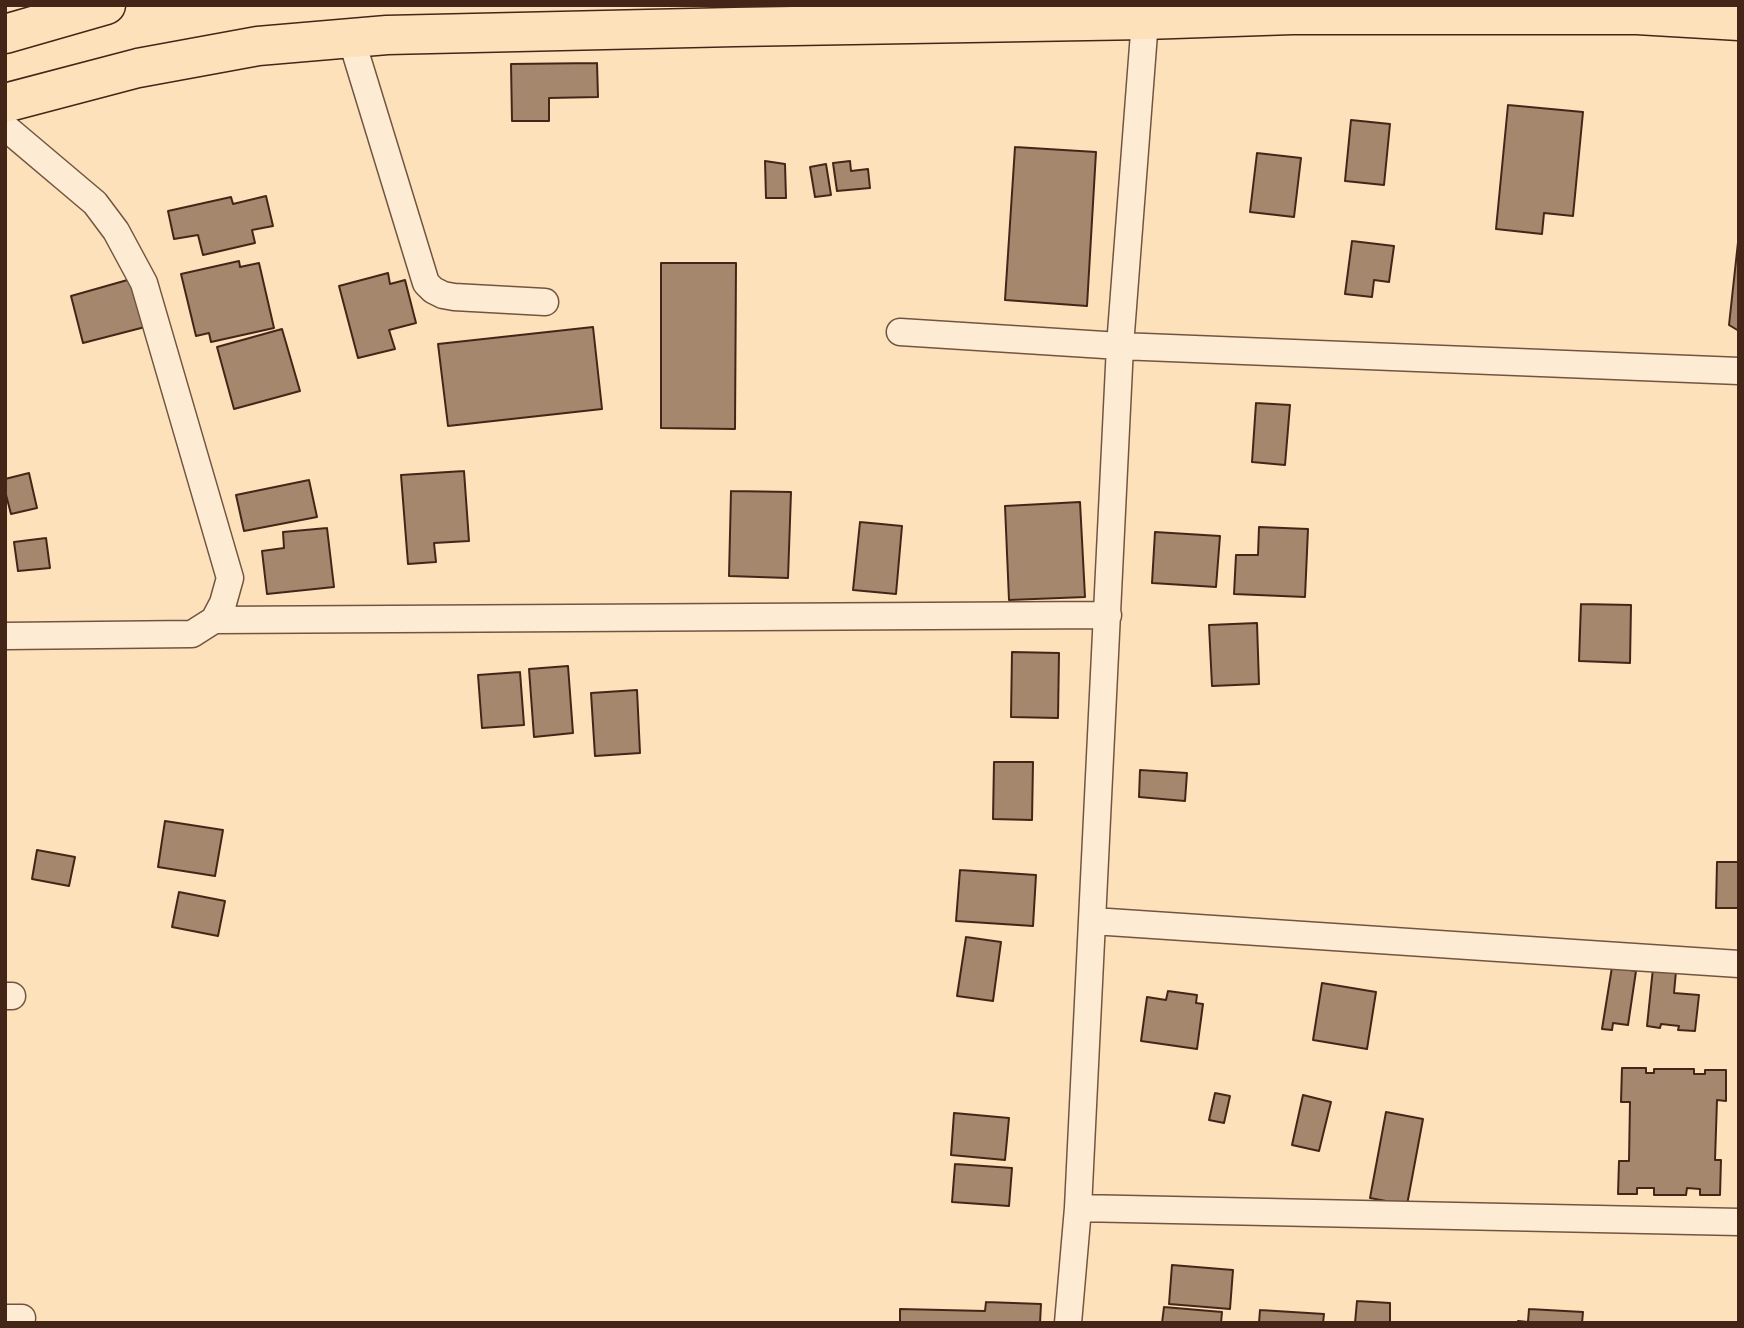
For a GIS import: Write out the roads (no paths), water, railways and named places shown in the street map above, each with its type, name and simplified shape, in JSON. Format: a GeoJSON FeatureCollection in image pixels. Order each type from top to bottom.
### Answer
{"type":"FeatureCollection","features":[{"type":"Feature","properties":{"kind":"highway"},"geometry":{"type":"LineString","coordinates":[[5,34],[106,5]]}},
{"type":"Feature","properties":{"kind":"highway"},"geometry":{"type":"LineString","coordinates":[[5,103],[138,68],[258,46],[387,35],[1144,20],[1421,10],[1637,15],[1739,21]]}},
{"type":"Feature","properties":{"kind":"street"},"geometry":{"type":"LineString","coordinates":[[1068,1323],[1079,1208],[1120,346],[1144,20]]}},
{"type":"Feature","properties":{"kind":"street"},"geometry":{"type":"LineString","coordinates":[[351,38],[426,283],[443,295],[454,297],[545,302]]}},
{"type":"Feature","properties":{"kind":"street"},"geometry":{"type":"LineString","coordinates":[[5,127],[95,202],[116,231],[144,283],[230,578],[223,603],[214,620],[191,634],[5,636]]}},
{"type":"Feature","properties":{"kind":"street"},"geometry":{"type":"LineString","coordinates":[[900,332],[1120,346],[1739,371]]}},
{"type":"Feature","properties":{"kind":"street"},"geometry":{"type":"LineString","coordinates":[[214,620],[1108,615]]}},
{"type":"Feature","properties":{"kind":"street"},"geometry":{"type":"LineString","coordinates":[[1093,921],[1739,964]]}},
{"type":"Feature","properties":{"kind":"street"},"geometry":{"type":"LineString","coordinates":[[1079,1208],[1739,1222]]}}]}
